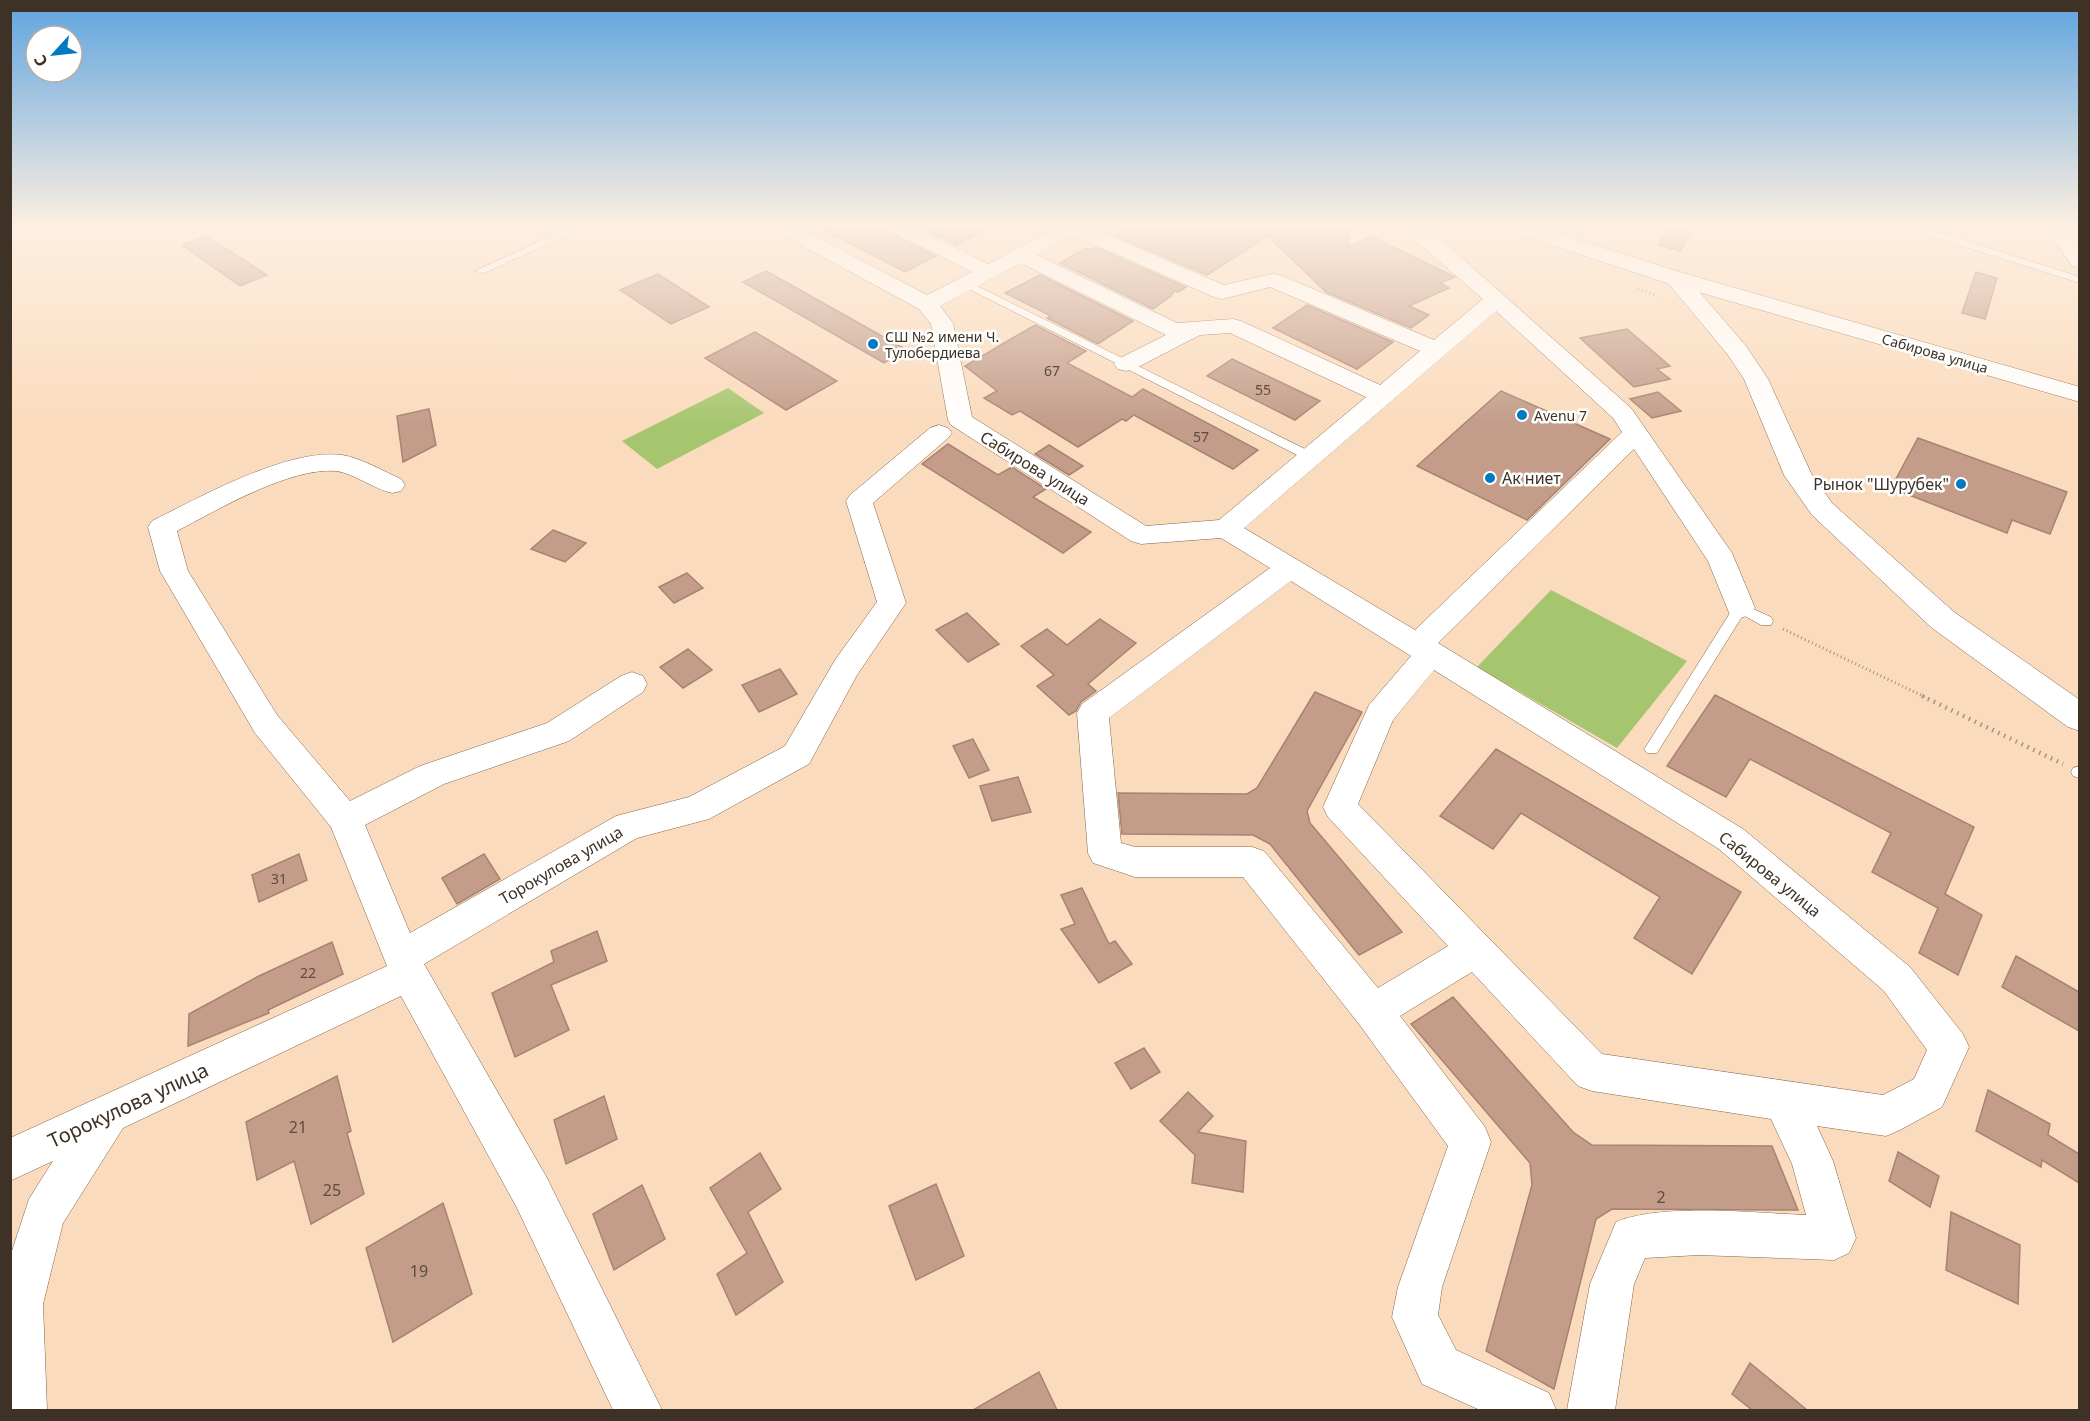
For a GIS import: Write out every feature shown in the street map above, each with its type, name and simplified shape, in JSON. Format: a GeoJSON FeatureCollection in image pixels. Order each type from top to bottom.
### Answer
{"type":"FeatureCollection","features":[{"type":"Feature","properties":{"kind":"main road"},"geometry":{"type":"LineString","coordinates":[[1688,293],[1737,351],[1756,379],[1798,475],[1822,509],[1944,620],[2079,718]]}},
{"type":"Feature","properties":{"kind":"main road","name":"Сабирова улица"},"geometry":{"type":"LineString","coordinates":[[1728,293],[2079,395]]}},
{"type":"Feature","properties":{"kind":"street","name":"Сабирова улица"},"geometry":{"type":"LineString","coordinates":[[907,293],[927,304],[942,323],[960,420],[1141,535],[1226,529],[1731,839],[1897,979],[1949,1047],[1928,1093],[1886,1116],[1784,1101]]}},
{"type":"Feature","properties":{"kind":"street"},"geometry":{"type":"LineString","coordinates":[[927,304],[948,293]]}},
{"type":"Feature","properties":{"kind":"street"},"geometry":{"type":"LineString","coordinates":[[1099,293],[1174,330],[1233,326],[1383,396]]}},
{"type":"Feature","properties":{"kind":"street"},"geometry":{"type":"LineString","coordinates":[[1126,364],[1196,329],[1251,293]]}},
{"type":"Feature","properties":{"kind":"street"},"geometry":{"type":"LineString","coordinates":[[1303,293],[1437,350]]}},
{"type":"Feature","properties":{"kind":"street"},"geometry":{"type":"LineString","coordinates":[[1490,293],[1622,413],[1722,560],[1740,608]]}},
{"type":"Feature","properties":{"kind":"street"},"geometry":{"type":"LineString","coordinates":[[1226,529],[1496,299]]}},
{"type":"Feature","properties":{"kind":"street"},"geometry":{"type":"LineString","coordinates":[[1591,1410],[1612,1284],[1631,1237],[1699,1233],[1834,1238],[1812,1161],[1784,1101],[1592,1072],[1340,807],[1380,714],[1424,649],[1636,433]]}},
{"type":"Feature","properties":{"kind":"street","name":"Торокулова улица"},"geometry":{"type":"LineString","coordinates":[[10,1160],[405,965],[628,826],[697,809],[797,755],[846,668],[892,603],[859,501],[939,434]]}},
{"type":"Feature","properties":{"kind":"street"},"geometry":{"type":"LineString","coordinates":[[392,485],[340,463],[305,466],[246,484],[162,527],[174,571],[266,724],[345,819],[405,965],[532,1193],[638,1410]]}},
{"type":"Feature","properties":{"kind":"street"},"geometry":{"type":"LineString","coordinates":[[1290,568],[1093,713],[1105,853],[1135,862],[1252,862],[1373,1011],[1470,1142],[1420,1287],[1415,1317],[1439,1367],[1532,1410]]}},
{"type":"Feature","properties":{"kind":"street"},"geometry":{"type":"LineString","coordinates":[[345,819],[432,775],[558,732],[632,684]]}},
{"type":"Feature","properties":{"kind":"street"},"geometry":{"type":"LineString","coordinates":[[1373,1011],[1475,950]]}},
{"type":"Feature","properties":{"kind":"street"},"geometry":{"type":"LineString","coordinates":[[23,1410],[20,1304],[44,1215],[109,1113]]}},
{"type":"Feature","properties":{"kind":"lane"},"geometry":{"type":"LineString","coordinates":[[986,293],[1311,457]]}},
{"type":"Feature","properties":{"kind":"lane"},"geometry":{"type":"LineString","coordinates":[[1652,749],[1740,608],[1766,621]]}},
{"type":"Feature","properties":{"kind":"path"},"geometry":{"type":"LineString","coordinates":[[1766,621],[2079,772]]}},
{"type":"Feature","properties":{"kind":"green space"},"geometry":{"type":"Polygon","coordinates":[[[728,388],[764,413],[657,469],[622,441],[728,388]]]}},
{"type":"Feature","properties":{"kind":"green space"},"geometry":{"type":"Polygon","coordinates":[[[1551,590],[1687,661],[1617,748],[1477,667],[1551,590]]]}},
{"type":"Feature","properties":{"kind":"building"},"geometry":{"type":"Polygon","coordinates":[[[625,293],[688,293],[709,307],[671,324],[625,293]]]}},
{"type":"Feature","properties":{"kind":"building"},"geometry":{"type":"Polygon","coordinates":[[[763,293],[806,293],[907,350],[884,363],[763,293]]]}},
{"type":"Feature","properties":{"kind":"building"},"geometry":{"type":"Polygon","coordinates":[[[1006,293],[1077,293],[1133,321],[1098,344],[1047,318],[1051,316],[1006,293]]]}},
{"type":"Feature","properties":{"kind":"building"},"geometry":{"type":"Polygon","coordinates":[[[1121,293],[1173,293],[1153,309],[1121,293]]]}},
{"type":"Feature","properties":{"kind":"building"},"geometry":{"type":"Polygon","coordinates":[[[1329,293],[1437,293],[1409,306],[1429,315],[1411,328],[1329,293]]]}},
{"type":"Feature","properties":{"kind":"building"},"geometry":{"type":"Polygon","coordinates":[[[1969,293],[1993,293],[1985,319],[1962,313],[1969,293]]]}},
{"type":"Feature","properties":{"kind":"building"},"geometry":{"type":"Polygon","coordinates":[[[1307,305],[1393,342],[1357,369],[1273,328],[1307,305]]]}},
{"type":"Feature","properties":{"kind":"building"},"geometry":{"type":"Polygon","coordinates":[[[1035,325],[1086,351],[1067,363],[1132,397],[1143,389],[1258,450],[1233,469],[1134,415],[1126,421],[1122,419],[1078,447],[1020,411],[1012,415],[984,398],[997,391],[965,366],[1035,325]]]}},
{"type":"Feature","properties":{"kind":"building"},"geometry":{"type":"Polygon","coordinates":[[[1627,329],[1670,366],[1657,369],[1670,379],[1634,387],[1580,338],[1627,329]]]}},
{"type":"Feature","properties":{"kind":"building"},"geometry":{"type":"Polygon","coordinates":[[[755,332],[837,381],[786,410],[705,358],[755,332]]]}},
{"type":"Feature","properties":{"kind":"building"},"geometry":{"type":"Polygon","coordinates":[[[1232,359],[1320,401],[1295,420],[1207,376],[1232,359]]]}},
{"type":"Feature","properties":{"kind":"building"},"geometry":{"type":"Polygon","coordinates":[[[1501,391],[1610,439],[1527,520],[1417,466],[1501,391]]]}},
{"type":"Feature","properties":{"kind":"building"},"geometry":{"type":"Polygon","coordinates":[[[1658,392],[1681,411],[1652,418],[1630,399],[1658,392]]]}},
{"type":"Feature","properties":{"kind":"building"},"geometry":{"type":"Polygon","coordinates":[[[429,409],[436,445],[403,462],[397,416],[429,409]]]}},
{"type":"Feature","properties":{"kind":"building","name":"Рынок \"Шурубек\""},"geometry":{"type":"Polygon","coordinates":[[[1918,438],[2067,492],[2050,534],[2012,520],[2007,533],[1891,488],[1918,438]]]}},
{"type":"Feature","properties":{"kind":"building"},"geometry":{"type":"Polygon","coordinates":[[[948,444],[998,475],[1012,467],[1046,489],[1033,497],[1091,532],[1063,553],[922,464],[948,444]]]}},
{"type":"Feature","properties":{"kind":"building"},"geometry":{"type":"Polygon","coordinates":[[[1049,445],[1083,466],[1069,475],[1035,454],[1049,445]]]}},
{"type":"Feature","properties":{"kind":"building"},"geometry":{"type":"Polygon","coordinates":[[[553,530],[586,543],[565,562],[531,549],[553,530]]]}},
{"type":"Feature","properties":{"kind":"building"},"geometry":{"type":"Polygon","coordinates":[[[687,573],[703,588],[674,603],[659,587],[687,573]]]}},
{"type":"Feature","properties":{"kind":"building"},"geometry":{"type":"Polygon","coordinates":[[[967,613],[999,644],[968,662],[936,630],[967,613]]]}},
{"type":"Feature","properties":{"kind":"building"},"geometry":{"type":"Polygon","coordinates":[[[1100,619],[1136,643],[1088,684],[1096,691],[1069,715],[1037,686],[1054,675],[1021,646],[1047,629],[1067,645],[1100,619]]]}},
{"type":"Feature","properties":{"kind":"building"},"geometry":{"type":"Polygon","coordinates":[[[688,649],[712,670],[683,688],[660,667],[688,649]]]}},
{"type":"Feature","properties":{"kind":"building"},"geometry":{"type":"Polygon","coordinates":[[[780,669],[797,694],[759,712],[742,685],[780,669]]]}},
{"type":"Feature","properties":{"kind":"building"},"geometry":{"type":"Polygon","coordinates":[[[1315,692],[1362,712],[1307,811],[1310,823],[1402,932],[1359,955],[1270,844],[1253,835],[1122,834],[1118,793],[1247,794],[1257,788],[1315,692]]]}},
{"type":"Feature","properties":{"kind":"building"},"geometry":{"type":"Polygon","coordinates":[[[1715,695],[1974,827],[1945,894],[1982,915],[1958,975],[1919,953],[1938,908],[1872,872],[1891,833],[1750,759],[1726,797],[1667,766],[1715,695]]]}},
{"type":"Feature","properties":{"kind":"building"},"geometry":{"type":"Polygon","coordinates":[[[973,739],[989,770],[969,778],[953,746],[973,739]]]}},
{"type":"Feature","properties":{"kind":"building"},"geometry":{"type":"Polygon","coordinates":[[[1496,749],[1741,892],[1692,974],[1634,938],[1660,897],[1521,813],[1493,849],[1440,816],[1496,749]]]}},
{"type":"Feature","properties":{"kind":"building"},"geometry":{"type":"Polygon","coordinates":[[[1018,777],[1031,812],[992,821],[980,786],[1018,777]]]}},
{"type":"Feature","properties":{"kind":"building"},"geometry":{"type":"Polygon","coordinates":[[[299,854],[307,880],[259,902],[252,875],[299,854]]]}},
{"type":"Feature","properties":{"kind":"building"},"geometry":{"type":"Polygon","coordinates":[[[484,854],[500,879],[457,904],[442,878],[484,854]]]}},
{"type":"Feature","properties":{"kind":"building"},"geometry":{"type":"Polygon","coordinates":[[[1082,888],[1109,944],[1115,941],[1132,964],[1099,983],[1061,929],[1075,924],[1061,895],[1082,888]]]}},
{"type":"Feature","properties":{"kind":"building"},"geometry":{"type":"Polygon","coordinates":[[[597,931],[607,961],[551,985],[569,1030],[515,1057],[492,993],[554,962],[551,951],[597,931]]]}},
{"type":"Feature","properties":{"kind":"building"},"geometry":{"type":"Polygon","coordinates":[[[332,942],[343,974],[268,1010],[269,1013],[188,1046],[189,1014],[259,976],[332,942]]]}},
{"type":"Feature","properties":{"kind":"building"},"geometry":{"type":"Polygon","coordinates":[[[2016,956],[2079,992],[2079,1031],[2002,987],[2016,956]]]}},
{"type":"Feature","properties":{"kind":"building"},"geometry":{"type":"Polygon","coordinates":[[[1453,997],[1573,1132],[1592,1145],[1772,1146],[1798,1210],[1612,1209],[1596,1219],[1554,1389],[1486,1351],[1532,1185],[1530,1163],[1411,1024],[1453,997]]]}},
{"type":"Feature","properties":{"kind":"building"},"geometry":{"type":"Polygon","coordinates":[[[1144,1048],[1160,1072],[1131,1089],[1115,1063],[1144,1048]]]}},
{"type":"Feature","properties":{"kind":"building"},"geometry":{"type":"Polygon","coordinates":[[[337,1076],[351,1131],[347,1133],[364,1194],[311,1224],[294,1161],[257,1180],[246,1122],[337,1076]]]}},
{"type":"Feature","properties":{"kind":"building"},"geometry":{"type":"Polygon","coordinates":[[[1988,1090],[2050,1124],[2048,1135],[2079,1154],[2079,1183],[2042,1160],[2041,1167],[1976,1131],[1988,1090]]]}},
{"type":"Feature","properties":{"kind":"building"},"geometry":{"type":"Polygon","coordinates":[[[1188,1092],[1213,1116],[1198,1132],[1246,1141],[1243,1192],[1192,1183],[1195,1155],[1160,1121],[1188,1092]]]}},
{"type":"Feature","properties":{"kind":"building"},"geometry":{"type":"Polygon","coordinates":[[[604,1096],[617,1139],[566,1164],[554,1120],[604,1096]]]}},
{"type":"Feature","properties":{"kind":"building"},"geometry":{"type":"Polygon","coordinates":[[[1898,1152],[1939,1176],[1930,1207],[1889,1181],[1898,1152]]]}},
{"type":"Feature","properties":{"kind":"building"},"geometry":{"type":"Polygon","coordinates":[[[760,1153],[781,1189],[748,1212],[783,1282],[736,1315],[717,1274],[747,1253],[710,1188],[760,1153]]]}},
{"type":"Feature","properties":{"kind":"building"},"geometry":{"type":"Polygon","coordinates":[[[936,1184],[964,1256],[916,1280],[889,1206],[936,1184]]]}},
{"type":"Feature","properties":{"kind":"building"},"geometry":{"type":"Polygon","coordinates":[[[642,1185],[665,1239],[614,1270],[593,1214],[642,1185]]]}},
{"type":"Feature","properties":{"kind":"building"},"geometry":{"type":"Polygon","coordinates":[[[443,1203],[472,1294],[393,1342],[366,1248],[443,1203]]]}},
{"type":"Feature","properties":{"kind":"building"},"geometry":{"type":"Polygon","coordinates":[[[1951,1212],[2020,1245],[2018,1304],[1946,1270],[1951,1212]]]}},
{"type":"Feature","properties":{"kind":"building"},"geometry":{"type":"Polygon","coordinates":[[[1750,1363],[1807,1410],[1752,1410],[1732,1394],[1750,1363]]]}},
{"type":"Feature","properties":{"kind":"building"},"geometry":{"type":"Polygon","coordinates":[[[1039,1372],[1057,1410],[973,1410],[1039,1372]]]}},
{"type":"Feature","properties":{"kind":"place","name":"СШ №2 имени Ч. Тулобердиева"},"geometry":{"type":"Point","coordinates":[873,344]}},
{"type":"Feature","properties":{"kind":"place","name":"Avenu 7"},"geometry":{"type":"Point","coordinates":[1522,415]}},
{"type":"Feature","properties":{"kind":"place","name":"Ак ниет"},"geometry":{"type":"Point","coordinates":[1490,478]}},
{"type":"Feature","properties":{"kind":"place","name":"Рынок \"Шурубек\""},"geometry":{"type":"Point","coordinates":[1961,484]}}]}
